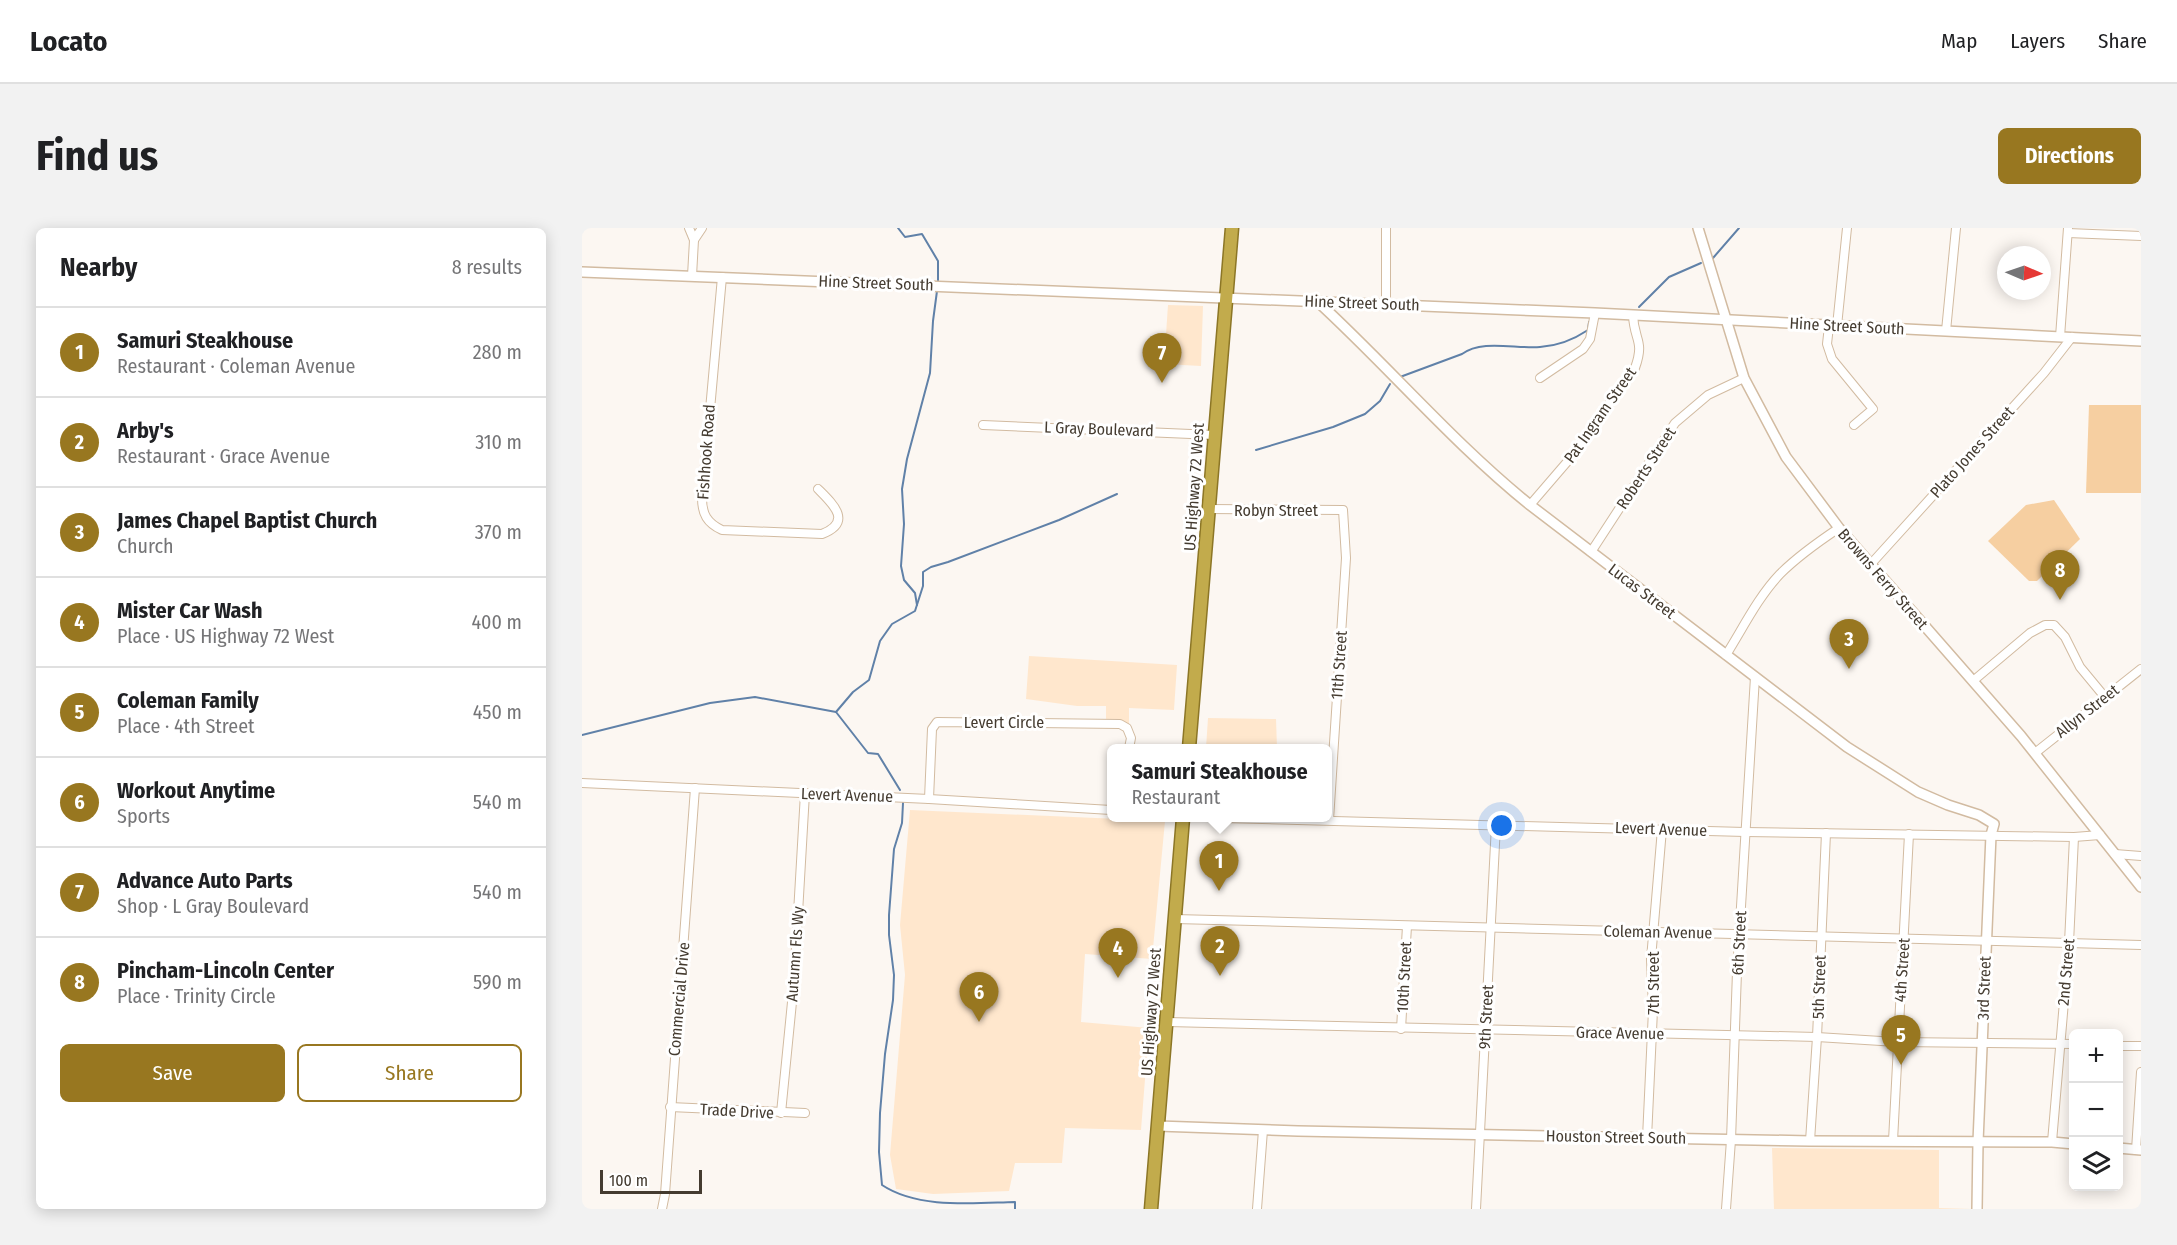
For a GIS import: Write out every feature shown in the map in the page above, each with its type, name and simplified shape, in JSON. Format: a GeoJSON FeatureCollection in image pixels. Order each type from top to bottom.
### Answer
{"type":"FeatureCollection","features":[{"type":"Feature","properties":{"kind":"highway","name":"US Highway 72 West"},"geometry":{"type":"LineString","coordinates":[[1189,744],[1232,228]]}},
{"type":"Feature","properties":{"kind":"highway","name":"US Highway 72 West"},"geometry":{"type":"LineString","coordinates":[[1151,1209],[1183,822]]}},
{"type":"Feature","properties":{"kind":"street"},"geometry":{"type":"LineString","coordinates":[[689,228],[694,240],[692,276]]}},
{"type":"Feature","properties":{"kind":"street"},"geometry":{"type":"LineString","coordinates":[[694,240],[702,228]]}},
{"type":"Feature","properties":{"kind":"street"},"geometry":{"type":"LineString","coordinates":[[1386,228],[1386,304]]}},
{"type":"Feature","properties":{"kind":"street","name":"Browns Ferry Street"},"geometry":{"type":"LineString","coordinates":[[1698,228],[1744,378],[1786,457],[1839,528],[2035,753],[2141,887]]}},
{"type":"Feature","properties":{"kind":"street"},"geometry":{"type":"LineString","coordinates":[[1847,228],[1833,326],[1827,344],[1832,360],[1873,409],[1854,425]]}},
{"type":"Feature","properties":{"kind":"street"},"geometry":{"type":"LineString","coordinates":[[1946,331],[1956,228]]}},
{"type":"Feature","properties":{"kind":"street"},"geometry":{"type":"LineString","coordinates":[[2060,337],[2068,230],[2141,236]]}},
{"type":"Feature","properties":{"kind":"street","name":"Hine Street South"},"geometry":{"type":"LineString","coordinates":[[582,272],[1595,313],[2141,342]]}},
{"type":"Feature","properties":{"kind":"street","name":"Fishhook Road"},"geometry":{"type":"LineString","coordinates":[[722,277],[702,498],[704,514],[708,522],[722,530],[822,534],[830,531],[836,525],[839,517],[837,508],[818,489]]}},
{"type":"Feature","properties":{"kind":"street","name":"Lucas Street"},"geometry":{"type":"LineString","coordinates":[[1317,301],[1358,339],[1481,464],[1530,505],[1847,747],[1889,775],[1933,799],[1989,819],[1994,824],[1991,835]]}},
{"type":"Feature","properties":{"kind":"street"},"geometry":{"type":"LineString","coordinates":[[1539,378],[1583,349],[1590,339],[1595,313]]}},
{"type":"Feature","properties":{"kind":"street","name":"Pat Ingram Street"},"geometry":{"type":"LineString","coordinates":[[1530,505],[1567,462],[1635,368],[1641,352],[1634,329],[1633,315]]}},
{"type":"Feature","properties":{"kind":"street","name":"Plato Jones Street"},"geometry":{"type":"LineString","coordinates":[[1870,565],[2044,373],[2072,338]]}},
{"type":"Feature","properties":{"kind":"street","name":"Roberts Street"},"geometry":{"type":"LineString","coordinates":[[1591,552],[1676,423],[1708,394],[1744,378]]}},
{"type":"Feature","properties":{"kind":"street","name":"L Gray Boulevard"},"geometry":{"type":"LineString","coordinates":[[983,425],[1214,435]]}},
{"type":"Feature","properties":{"kind":"street","name":"Robyn Street"},"geometry":{"type":"LineString","coordinates":[[1209,509],[1343,510]]}},
{"type":"Feature","properties":{"kind":"street","name":"11th Street"},"geometry":{"type":"LineString","coordinates":[[1332,774],[1346,558],[1343,510]]}},
{"type":"Feature","properties":{"kind":"street"},"geometry":{"type":"LineString","coordinates":[[1726,655],[1770,586],[1781,573],[1806,551],[1839,528]]}},
{"type":"Feature","properties":{"kind":"street"},"geometry":{"type":"LineString","coordinates":[[1973,681],[2030,633],[2045,625],[2054,626],[2065,637],[2080,667],[2104,696]]}},
{"type":"Feature","properties":{"kind":"street","name":"Allyn Street"},"geometry":{"type":"LineString","coordinates":[[2035,753],[2104,696],[2141,669]]}},
{"type":"Feature","properties":{"kind":"street","name":"6th Street"},"geometry":{"type":"LineString","coordinates":[[1726,1209],[1755,677]]}},
{"type":"Feature","properties":{"kind":"street","name":"Levert Circle"},"geometry":{"type":"LineString","coordinates":[[929,799],[932,729],[937,722],[1120,724],[1127,728],[1131,738],[1130,744]]}},
{"type":"Feature","properties":{"kind":"street","name":"Levert Avenue"},"geometry":{"type":"LineString","coordinates":[[582,783],[1107,810]]}},
{"type":"Feature","properties":{"kind":"street","name":"Commercial Drive"},"geometry":{"type":"LineString","coordinates":[[662,1209],[695,788]]}},
{"type":"Feature","properties":{"kind":"street","name":"Autumn Fls Wy"},"geometry":{"type":"LineString","coordinates":[[781,1113],[794,982],[805,793]]}},
{"type":"Feature","properties":{"kind":"street","name":"Levert Avenue"},"geometry":{"type":"LineString","coordinates":[[1332,820],[1745,832],[2074,837],[2100,835]]}},
{"type":"Feature","properties":{"kind":"street","name":"9th Street"},"geometry":{"type":"LineString","coordinates":[[1476,1209],[1496,825]]}},
{"type":"Feature","properties":{"kind":"street","name":"7th Street"},"geometry":{"type":"LineString","coordinates":[[1647,1138],[1653,1034],[1651,959],[1662,829]]}},
{"type":"Feature","properties":{"kind":"street","name":"5th Street"},"geometry":{"type":"LineString","coordinates":[[1810,1141],[1826,833]]}},
{"type":"Feature","properties":{"kind":"street","name":"4th Street"},"geometry":{"type":"LineString","coordinates":[[1893,1141],[1909,834]]}},
{"type":"Feature","properties":{"kind":"street","name":"3rd Street"},"geometry":{"type":"LineString","coordinates":[[1977,1209],[1991,835]]}},
{"type":"Feature","properties":{"kind":"street","name":"2nd Street"},"geometry":{"type":"LineString","coordinates":[[2052,1142],[2069,943],[2074,837]]}},
{"type":"Feature","properties":{"kind":"street"},"geometry":{"type":"LineString","coordinates":[[2115,854],[2141,856]]}},
{"type":"Feature","properties":{"kind":"street","name":"Coleman Avenue"},"geometry":{"type":"LineString","coordinates":[[1175,919],[2141,945]]}},
{"type":"Feature","properties":{"kind":"street","name":"10th Street"},"geometry":{"type":"LineString","coordinates":[[1401,1029],[1407,926]]}},
{"type":"Feature","properties":{"kind":"street","name":"Grace Avenue"},"geometry":{"type":"LineString","coordinates":[[1167,1022],[1817,1037],[1897,1042],[2069,1044]]}},
{"type":"Feature","properties":{"kind":"street"},"geometry":{"type":"LineString","coordinates":[[2123,1046],[2141,1046]]}},
{"type":"Feature","properties":{"kind":"street"},"geometry":{"type":"LineString","coordinates":[[2123,1148],[2138,1150],[2141,1072]]}},
{"type":"Feature","properties":{"kind":"street","name":"Trade Drive"},"geometry":{"type":"LineString","coordinates":[[670,1107],[805,1113]]}},
{"type":"Feature","properties":{"kind":"street","name":"Houston Street South"},"geometry":{"type":"LineString","coordinates":[[1158,1126],[1731,1140],[2069,1144]]}},
{"type":"Feature","properties":{"kind":"street"},"geometry":{"type":"LineString","coordinates":[[1257,1209],[1263,1130]]}},
{"type":"Feature","properties":{"kind":"shaded area"},"geometry":{"type":"Polygon","coordinates":[[[1168,305],[1203,306],[1201,366],[1164,364],[1168,305]]]}},
{"type":"Feature","properties":{"kind":"shaded area"},"geometry":{"type":"Polygon","coordinates":[[[2089,405],[2141,405],[2141,493],[2086,493],[2089,405]]]}},
{"type":"Feature","properties":{"kind":"shaded area"},"geometry":{"type":"Polygon","coordinates":[[[2054,500],[2080,539],[2037,581],[2029,581],[1988,541],[2026,505],[2054,500]]]}},
{"type":"Feature","properties":{"kind":"shaded area"},"geometry":{"type":"Polygon","coordinates":[[[1029,656],[1177,665],[1174,710],[1129,708],[1129,724],[1106,724],[1106,706],[1077,706],[1026,699],[1029,656]]]}},
{"type":"Feature","properties":{"kind":"shaded area"},"geometry":{"type":"Polygon","coordinates":[[[1208,718],[1276,719],[1277,744],[1206,744],[1208,718]]]}},
{"type":"Feature","properties":{"kind":"shaded area"},"geometry":{"type":"Polygon","coordinates":[[[910,810],[1107,818],[1107,822],[1165,822],[1152,959],[1085,954],[1081,1022],[1149,1028],[1141,1130],[1065,1128],[1062,1163],[1015,1163],[1009,1191],[933,1194],[896,1189],[890,1155],[905,975],[900,925],[910,810]]]}},
{"type":"Feature","properties":{"kind":"shaded area"},"geometry":{"type":"Polygon","coordinates":[[[1772,1148],[1939,1150],[1939,1208],[1972,1209],[1774,1209],[1772,1148]]]}},
{"type":"Feature","properties":{"kind":"waterway"},"geometry":{"type":"LineString","coordinates":[[898,228],[905,237],[922,234],[938,261],[938,281]]}},
{"type":"Feature","properties":{"kind":"waterway"},"geometry":{"type":"LineString","coordinates":[[1713,258],[1739,228]]}},
{"type":"Feature","properties":{"kind":"waterway"},"geometry":{"type":"LineString","coordinates":[[1639,307],[1669,277],[1701,263]]}},
{"type":"Feature","properties":{"kind":"waterway"},"geometry":{"type":"LineString","coordinates":[[917,605],[915,593],[904,580],[901,566],[904,524],[902,489],[907,459],[930,373],[937,291]]}},
{"type":"Feature","properties":{"kind":"waterway"},"geometry":{"type":"LineString","coordinates":[[1400,377],[1479,347],[1540,347],[1559,344],[1588,330],[1589,322]]}},
{"type":"Feature","properties":{"kind":"waterway"},"geometry":{"type":"LineString","coordinates":[[1256,450],[1333,427],[1365,414],[1380,401],[1390,384]]}},
{"type":"Feature","properties":{"kind":"waterway"},"geometry":{"type":"LineString","coordinates":[[836,712],[853,692],[869,680],[880,641],[892,624],[915,611],[923,586],[923,572],[931,567],[1059,520],[1117,494]]}},
{"type":"Feature","properties":{"kind":"waterway"},"geometry":{"type":"LineString","coordinates":[[582,735],[710,703],[755,697],[836,712],[868,753],[878,754],[900,790]]}},
{"type":"Feature","properties":{"kind":"waterway"},"geometry":{"type":"LineString","coordinates":[[903,803],[902,823],[894,849],[889,915],[894,975],[880,1113],[879,1152],[882,1185],[912,1198],[946,1203],[1015,1202],[1015,1209]]}},
{"type":"Feature","properties":{"kind":"place","name":"Advance Auto Parts"},"geometry":{"type":"Point","coordinates":[1162,383]}},
{"type":"Feature","properties":{"kind":"place","name":"Pincham-Lincoln Center"},"geometry":{"type":"Point","coordinates":[2060,600]}},
{"type":"Feature","properties":{"kind":"place","name":"James Chapel Baptist Church"},"geometry":{"type":"Point","coordinates":[1849,669]}},
{"type":"Feature","properties":{"kind":"place","name":"Samuri Steakhouse"},"geometry":{"type":"Point","coordinates":[1219,891]}},
{"type":"Feature","properties":{"kind":"place","name":"Arby's"},"geometry":{"type":"Point","coordinates":[1220,976]}},
{"type":"Feature","properties":{"kind":"place","name":"Mister Car Wash"},"geometry":{"type":"Point","coordinates":[1118,978]}},
{"type":"Feature","properties":{"kind":"place","name":"Workout Anytime"},"geometry":{"type":"Point","coordinates":[979,1022]}},
{"type":"Feature","properties":{"kind":"place","name":"Coleman Family"},"geometry":{"type":"Point","coordinates":[1901,1065]}}]}
